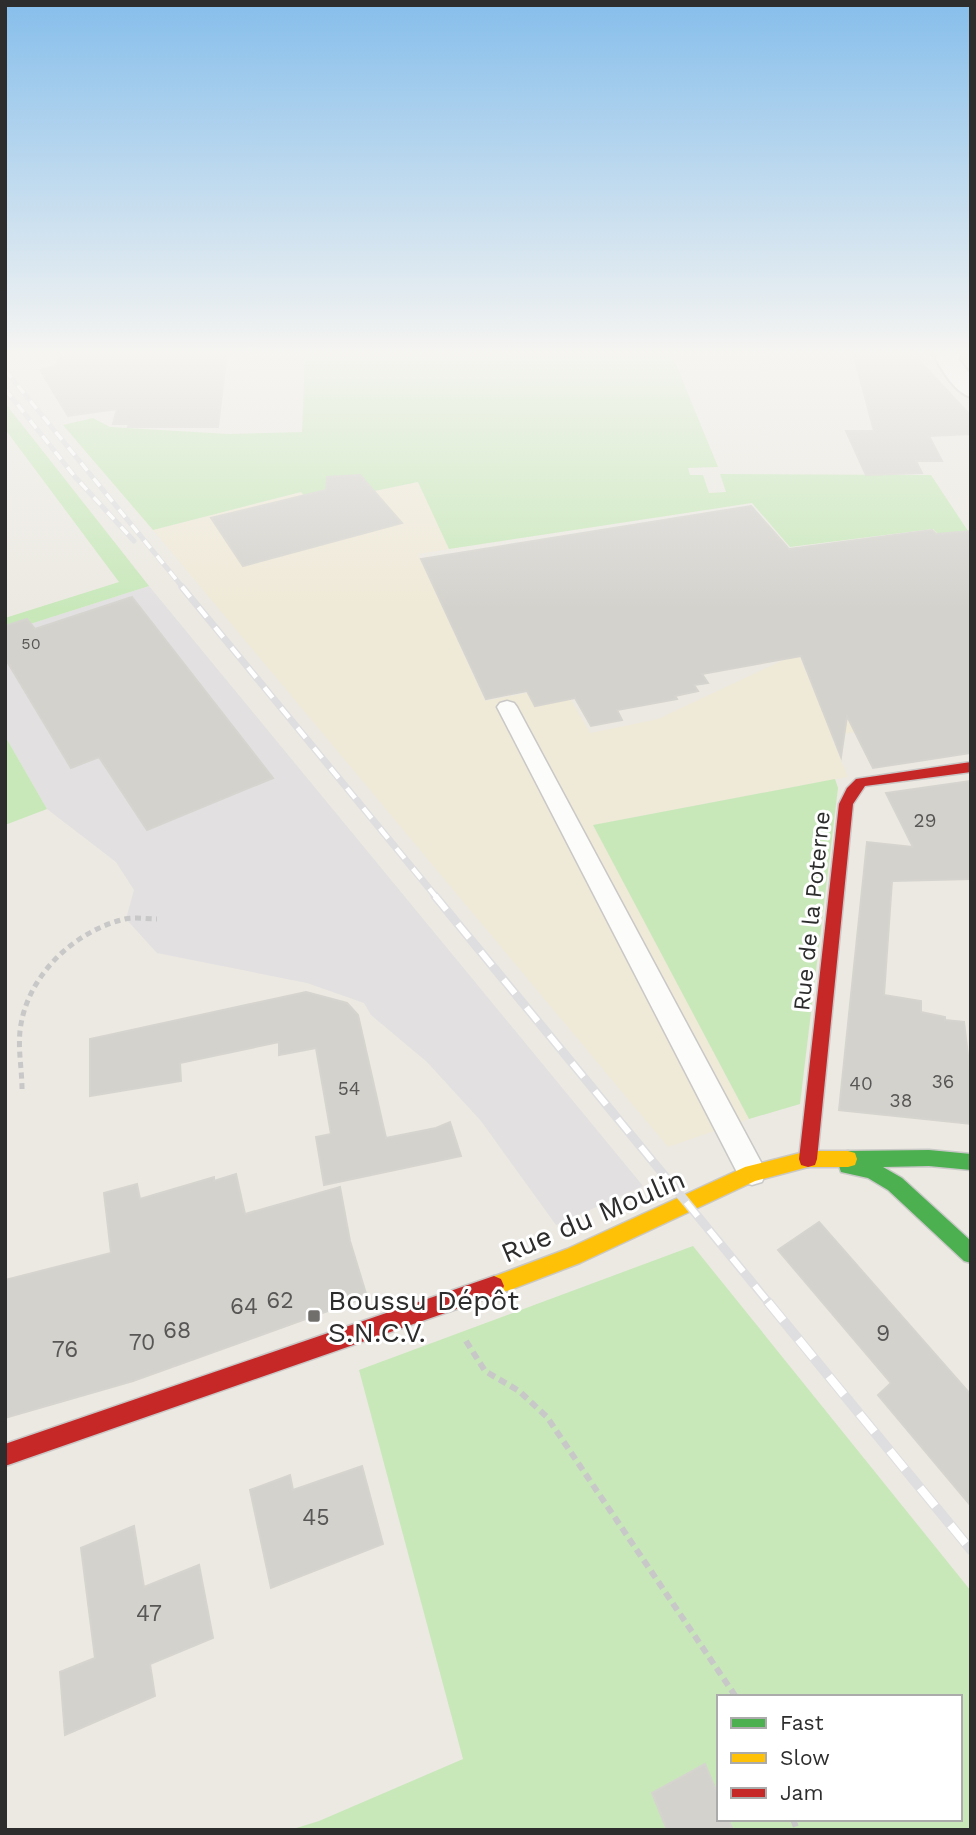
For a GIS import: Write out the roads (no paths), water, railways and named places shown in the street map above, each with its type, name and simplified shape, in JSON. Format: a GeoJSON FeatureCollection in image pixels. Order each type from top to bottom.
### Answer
{"type":"FeatureCollection","features":[{"type":"Feature","properties":{"kind":"street","name":"Rue de la Poterne"},"geometry":{"type":"LineString","coordinates":[[808,1159],[846,804],[852,790],[862,782],[971,767]]}},
{"type":"Feature","properties":{"kind":"street","name":"Rue du Moulin"},"geometry":{"type":"LineString","coordinates":[[5,1455],[443,1306],[573,1256],[752,1173],[808,1159],[929,1158],[971,1162]]}},
{"type":"Feature","properties":{"kind":"street"},"geometry":{"type":"LineString","coordinates":[[808,1159],[872,1170],[895,1184],[971,1254]]}},
{"type":"Feature","properties":{"kind":"lane"},"geometry":{"type":"LineString","coordinates":[[508,707],[752,1173]]}},
{"type":"Feature","properties":{"kind":"railway"},"geometry":{"type":"LineString","coordinates":[[44,438],[76,478],[134,541]]}},
{"type":"Feature","properties":{"kind":"railway"},"geometry":{"type":"LineString","coordinates":[[60,438],[184,589]]}},
{"type":"Feature","properties":{"kind":"railway"},"geometry":{"type":"LineString","coordinates":[[182,587],[437,898]]}},
{"type":"Feature","properties":{"kind":"railway"},"geometry":{"type":"LineString","coordinates":[[435,896],[769,1303]]}},
{"type":"Feature","properties":{"kind":"railway"},"geometry":{"type":"LineString","coordinates":[[768,1302],[971,1550]]}},
{"type":"Feature","properties":{"kind":"place","name":"Boussu Dépôt S.N.C.V."},"geometry":{"type":"Point","coordinates":[314,1316]}}]}
